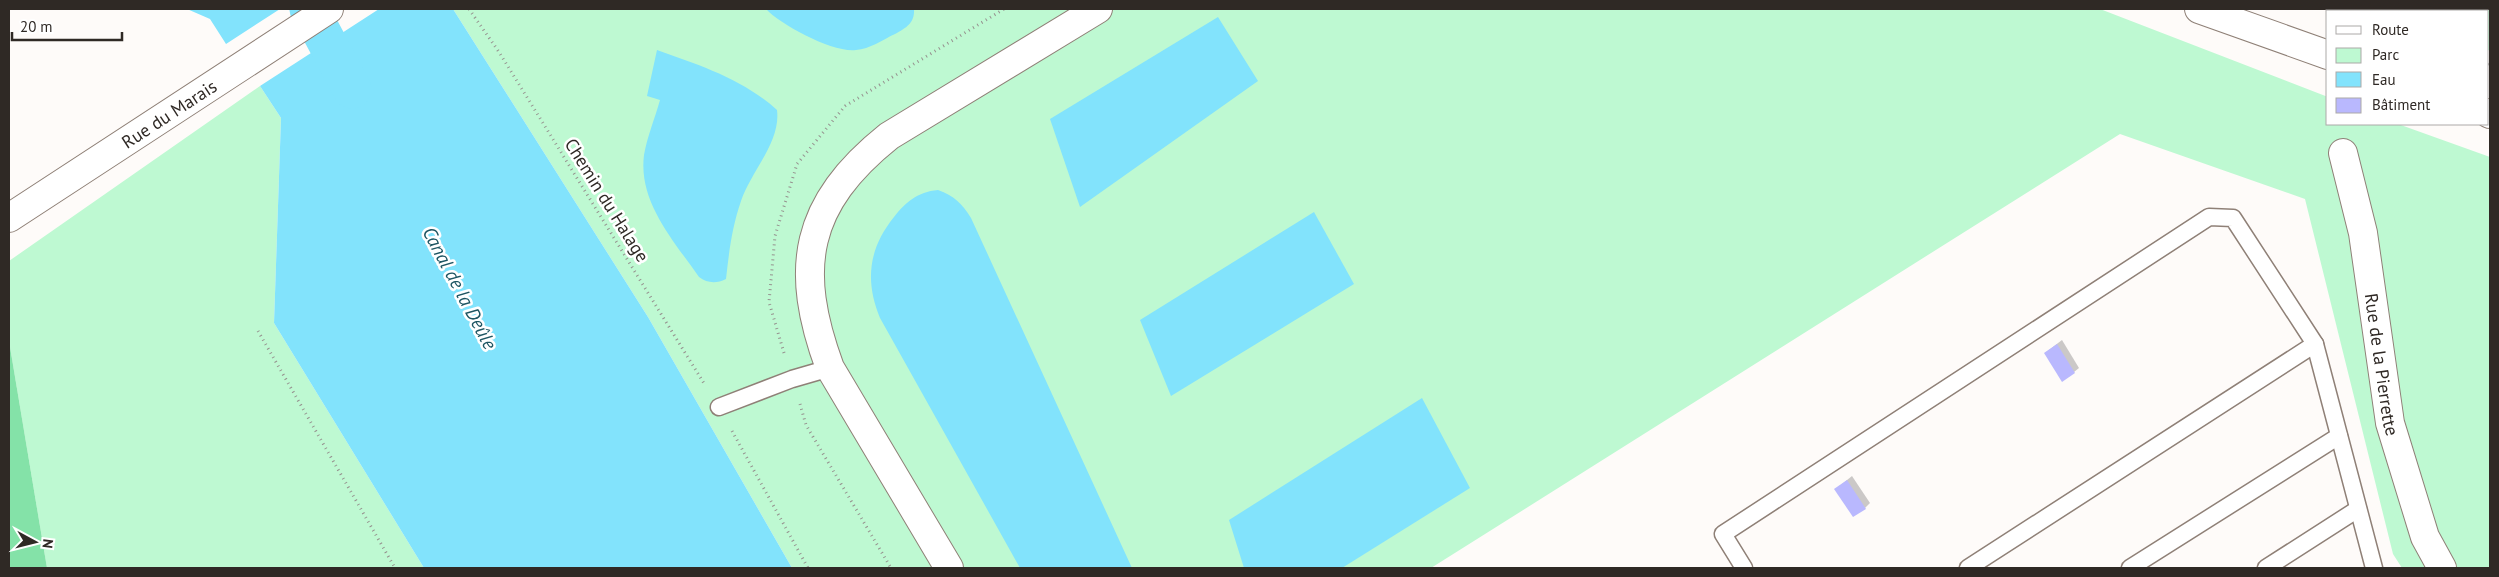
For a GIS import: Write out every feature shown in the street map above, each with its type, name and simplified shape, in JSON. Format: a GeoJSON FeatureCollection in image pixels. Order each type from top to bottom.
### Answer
{"type":"FeatureCollection","features":[{"type":"Feature","properties":{"kind":"street","name":"Rue du Marais"},"geometry":{"type":"LineString","coordinates":[[9,218],[329,9]]}},
{"type":"Feature","properties":{"kind":"street"},"geometry":{"type":"LineString","coordinates":[[949,568],[830,368],[818,336],[808,282],[810,258],[816,230],[827,203],[843,179],[865,155],[889,136],[1098,9]]}},
{"type":"Feature","properties":{"kind":"street"},"geometry":{"type":"LineString","coordinates":[[2199,9],[2326,54]]}},
{"type":"Feature","properties":{"kind":"street","name":"Rue de la Pierrette"},"geometry":{"type":"LineString","coordinates":[[2343,153],[2363,233],[2390,423],[2425,536],[2442,568]]}},
{"type":"Feature","properties":{"kind":"lane"},"geometry":{"type":"LineString","coordinates":[[1744,568],[1723,534],[2208,217],[2233,218],[2315,344],[2374,568]]}},
{"type":"Feature","properties":{"kind":"lane"},"geometry":{"type":"LineString","coordinates":[[1968,568],[2315,344]]}},
{"type":"Feature","properties":{"kind":"lane"},"geometry":{"type":"LineString","coordinates":[[719,407],[792,379],[830,368]]}},
{"type":"Feature","properties":{"kind":"lane"},"geometry":{"type":"LineString","coordinates":[[2130,568],[2339,436]]}},
{"type":"Feature","properties":{"kind":"lane"},"geometry":{"type":"LineString","coordinates":[[2266,568],[2358,509]]}},
{"type":"Feature","properties":{"kind":"path","name":"Chemin du Halage"},"geometry":{"type":"LineString","coordinates":[[469,9],[499,52],[719,407],[808,568]]}},
{"type":"Feature","properties":{"kind":"path"},"geometry":{"type":"LineString","coordinates":[[258,331],[395,568]]}},
{"type":"Feature","properties":{"kind":"path"},"geometry":{"type":"LineString","coordinates":[[792,379],[806,425],[891,568]]}},
{"type":"Feature","properties":{"kind":"green space"},"geometry":{"type":"Polygon","coordinates":[[[453,9],[2100,9],[2326,96],[2326,125],[2401,125],[2490,157],[2490,568],[2402,568],[2393,554],[2305,199],[2120,134],[1431,568],[792,568],[648,317],[453,9]]]}},
{"type":"Feature","properties":{"kind":"green space"},"geometry":{"type":"Polygon","coordinates":[[[2374,9],[2490,9],[2490,51],[2489,10],[2374,9]]]}},
{"type":"Feature","properties":{"kind":"green space"},"geometry":{"type":"Polygon","coordinates":[[[260,86],[281,118],[274,323],[424,568],[47,568],[9,341],[9,261],[260,86]]]}},
{"type":"Feature","properties":{"kind":"green space"},"geometry":{"type":"Polygon","coordinates":[[[9,341],[47,568],[9,568],[9,341]]]}},
{"type":"Feature","properties":{"kind":"water"},"geometry":{"type":"Polygon","coordinates":[[[187,9],[280,9],[226,44],[210,19],[187,9]]]}},
{"type":"Feature","properties":{"kind":"water"},"geometry":{"type":"Polygon","coordinates":[[[379,9],[453,9],[648,317],[792,568],[424,568],[274,323],[281,118],[260,86],[379,9]]]}},
{"type":"Feature","properties":{"kind":"water"},"geometry":{"type":"Polygon","coordinates":[[[766,9],[914,9],[914,14],[909,24],[903,30],[866,48],[846,50],[808,37],[783,23],[766,9]]]}},
{"type":"Feature","properties":{"kind":"water"},"geometry":{"type":"Polygon","coordinates":[[[1218,17],[1258,81],[1080,207],[1050,119],[1218,17]]]}},
{"type":"Feature","properties":{"kind":"water"},"geometry":{"type":"Polygon","coordinates":[[[657,50],[704,67],[735,81],[764,99],[777,110],[777,122],[770,145],[746,190],[735,220],[726,279],[719,282],[708,282],[699,277],[660,220],[652,205],[647,189],[644,155],[660,100],[647,96],[657,50]]]}},
{"type":"Feature","properties":{"kind":"water"},"geometry":{"type":"Polygon","coordinates":[[[938,190],[957,201],[971,218],[1132,568],[1020,568],[880,318],[872,292],[871,279],[874,254],[879,241],[885,229],[908,202],[918,195],[938,190]]]}},
{"type":"Feature","properties":{"kind":"water"},"geometry":{"type":"Polygon","coordinates":[[[1314,212],[1354,284],[1171,396],[1140,320],[1314,212]]]}},
{"type":"Feature","properties":{"kind":"water"},"geometry":{"type":"Polygon","coordinates":[[[1422,398],[1470,488],[1342,568],[1244,568],[1229,520],[1422,398]]]}},
{"type":"Feature","properties":{"kind":"building"},"geometry":{"type":"Polygon","coordinates":[[[2057,344],[2075,373],[2062,382],[2044,353],[2057,344]]]}},
{"type":"Feature","properties":{"kind":"building"},"geometry":{"type":"Polygon","coordinates":[[[1847,480],[1866,509],[1853,517],[1834,489],[1847,480]]]}},
{"type":"Feature","properties":{"kind":"waterway","name":"Canal de la Deûle"},"geometry":{"type":"LineString","coordinates":[[309,9],[352,89]]}}]}
